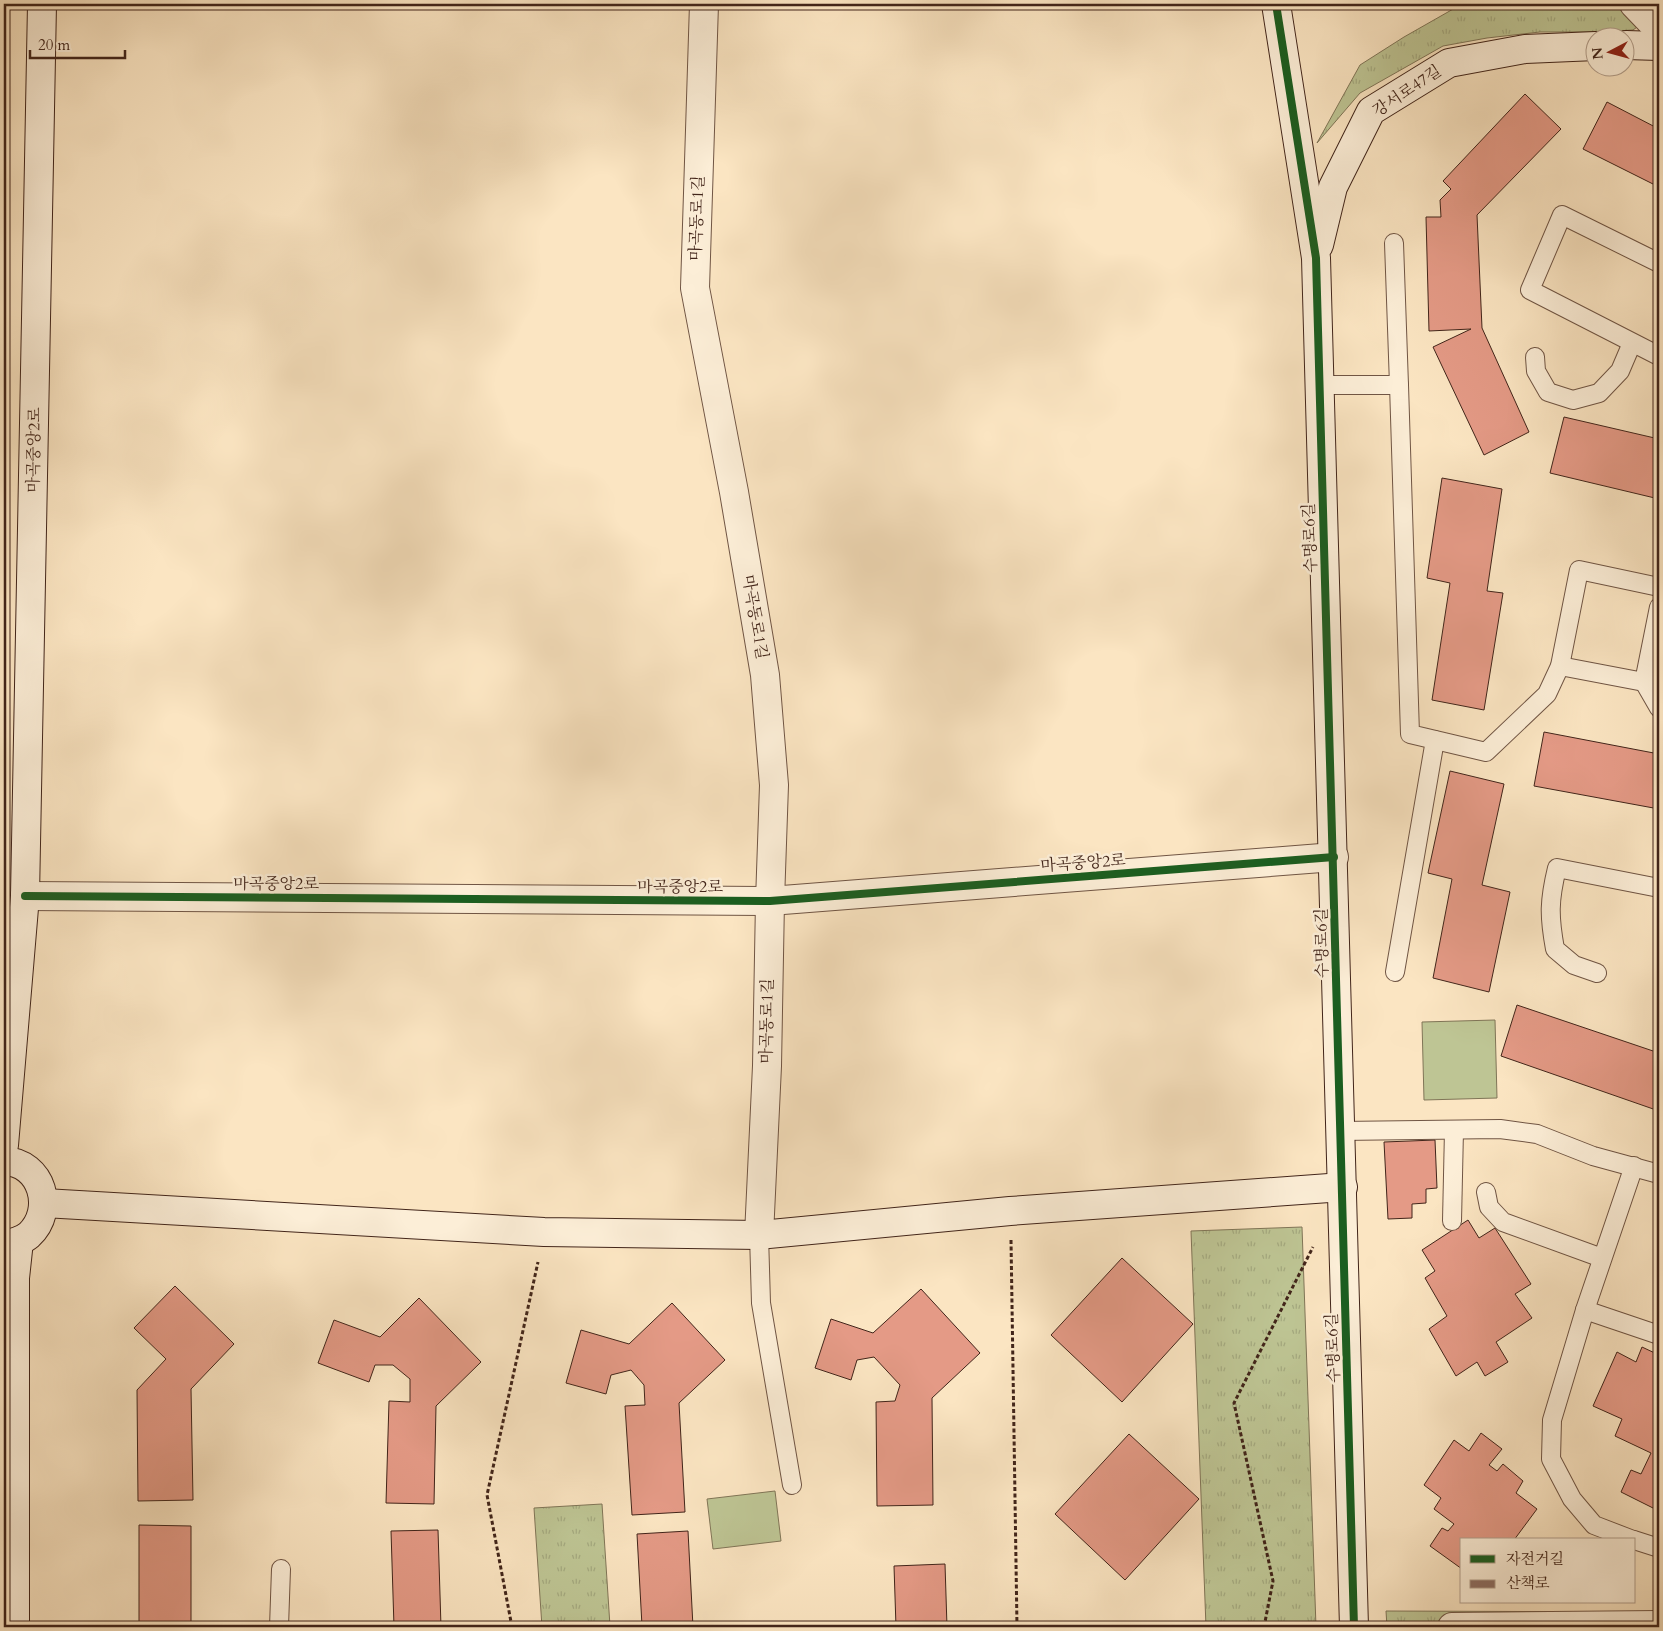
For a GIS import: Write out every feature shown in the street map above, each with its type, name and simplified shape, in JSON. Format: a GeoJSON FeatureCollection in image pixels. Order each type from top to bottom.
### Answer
{"type":"FeatureCollection","features":[{"type":"Feature","properties":{"kind":"street","name":"마곡중앙2로"},"geometry":{"type":"LineString","coordinates":[[4,1145],[25,896],[42,4]]}},
{"type":"Feature","properties":{"kind":"street","name":"마곡동로1길"},"geometry":{"type":"LineString","coordinates":[[704,4],[695,288],[734,492],[765,675],[774,785],[767,1066],[759,1235]]}},
{"type":"Feature","properties":{"kind":"street"},"geometry":{"type":"LineString","coordinates":[[1276,4],[1316,258]]}},
{"type":"Feature","properties":{"kind":"street"},"geometry":{"type":"LineString","coordinates":[[1634,4],[1659,30]]}},
{"type":"Feature","properties":{"kind":"street"},"geometry":{"type":"LineString","coordinates":[[1636,45],[1659,46]]}},
{"type":"Feature","properties":{"kind":"street","name":"강서로47길"},"geometry":{"type":"LineString","coordinates":[[1316,258],[1333,186],[1372,111],[1449,63],[1525,49],[1586,46]]}},
{"type":"Feature","properties":{"kind":"street","name":"수명로6길"},"geometry":{"type":"LineString","coordinates":[[1316,258],[1354,1627]]}},
{"type":"Feature","properties":{"kind":"street","name":"마곡중앙2로"},"geometry":{"type":"LineString","coordinates":[[25,896],[770,901],[1334,857]]}},
{"type":"Feature","properties":{"kind":"street"},"geometry":{"type":"LineString","coordinates":[[4,1161],[12,1162],[28,1169],[35,1177],[42,1191],[44,1204],[41,1218],[28,1236],[11,1243],[14,1278],[15,1627]]}},
{"type":"Feature","properties":{"kind":"street"},"geometry":{"type":"LineString","coordinates":[[44,1204],[544,1232],[759,1235],[1010,1211],[1343,1187]]}},
{"type":"Feature","properties":{"kind":"street"},"geometry":{"type":"LineString","coordinates":[[1452,1627],[1659,1625]]}},
{"type":"Feature","properties":{"kind":"lane"},"geometry":{"type":"LineString","coordinates":[[1659,263],[1562,215],[1530,290],[1659,356]]}},
{"type":"Feature","properties":{"kind":"lane"},"geometry":{"type":"LineString","coordinates":[[1394,244],[1410,734],[1486,752],[1547,694],[1560,666],[1579,570],[1659,587]]}},
{"type":"Feature","properties":{"kind":"lane"},"geometry":{"type":"LineString","coordinates":[[1535,358],[1536,371],[1548,392],[1573,400],[1599,393],[1620,371],[1632,343]]}},
{"type":"Feature","properties":{"kind":"lane"},"geometry":{"type":"LineString","coordinates":[[1319,385],[1399,385]]}},
{"type":"Feature","properties":{"kind":"lane"},"geometry":{"type":"LineString","coordinates":[[1659,607],[1644,682],[1659,708]]}},
{"type":"Feature","properties":{"kind":"lane"},"geometry":{"type":"LineString","coordinates":[[1560,666],[1644,682]]}},
{"type":"Feature","properties":{"kind":"lane"},"geometry":{"type":"LineString","coordinates":[[1395,972],[1436,740]]}},
{"type":"Feature","properties":{"kind":"lane"},"geometry":{"type":"LineString","coordinates":[[1597,973],[1574,964],[1554,949],[1549,914],[1557,868],[1659,888]]}},
{"type":"Feature","properties":{"kind":"lane"},"geometry":{"type":"LineString","coordinates":[[1340,1131],[1500,1129],[1537,1134],[1593,1156],[1659,1174]]}},
{"type":"Feature","properties":{"kind":"lane"},"geometry":{"type":"LineString","coordinates":[[1452,1222],[1454,1130]]}},
{"type":"Feature","properties":{"kind":"lane"},"geometry":{"type":"LineString","coordinates":[[1629,1538],[1594,1524],[1572,1499],[1551,1459],[1552,1420],[1585,1310],[1634,1166]]}},
{"type":"Feature","properties":{"kind":"lane"},"geometry":{"type":"LineString","coordinates":[[1486,1192],[1489,1206],[1502,1222],[1602,1258]]}},
{"type":"Feature","properties":{"kind":"lane"},"geometry":{"type":"LineString","coordinates":[[759,1235],[761,1303],[792,1485]]}},
{"type":"Feature","properties":{"kind":"lane"},"geometry":{"type":"LineString","coordinates":[[1585,1310],[1659,1335]]}},
{"type":"Feature","properties":{"kind":"lane"},"geometry":{"type":"LineString","coordinates":[[1636,1541],[1659,1548]]}},
{"type":"Feature","properties":{"kind":"lane"},"geometry":{"type":"LineString","coordinates":[[280,1627],[281,1569]]}},
{"type":"Feature","properties":{"kind":"path"},"geometry":{"type":"LineString","coordinates":[[1010,1211],[1017,1627]]}},
{"type":"Feature","properties":{"kind":"path"},"geometry":{"type":"LineString","coordinates":[[512,1627],[487,1495],[544,1232]]}},
{"type":"Feature","properties":{"kind":"path"},"geometry":{"type":"LineString","coordinates":[[1264,1627],[1273,1581],[1234,1403],[1317,1239]]}},
{"type":"Feature","properties":{"kind":"green space"},"geometry":{"type":"Polygon","coordinates":[[[1462,4],[1659,4],[1647,20],[1636,28],[1586,28],[1586,32],[1540,32],[1487,38],[1443,46],[1360,93],[1317,143],[1360,65],[1462,4]]]}},
{"type":"Feature","properties":{"kind":"green space"},"geometry":{"type":"Polygon","coordinates":[[[1495,1020],[1497,1098],[1424,1100],[1422,1022],[1495,1020]]]}},
{"type":"Feature","properties":{"kind":"green space"},"geometry":{"type":"Polygon","coordinates":[[[1302,1227],[1316,1627],[1206,1627],[1191,1231],[1302,1227]]]}},
{"type":"Feature","properties":{"kind":"green space"},"geometry":{"type":"Polygon","coordinates":[[[775,1491],[781,1541],[713,1549],[707,1499],[775,1491]]]}},
{"type":"Feature","properties":{"kind":"green space"},"geometry":{"type":"Polygon","coordinates":[[[602,1504],[610,1626],[542,1627],[534,1508],[602,1504]]]}},
{"type":"Feature","properties":{"kind":"green space"},"geometry":{"type":"Polygon","coordinates":[[[1659,1608],[1659,1627],[1387,1627],[1386,1611],[1654,1612],[1659,1608]]]}},
{"type":"Feature","properties":{"kind":"building"},"geometry":{"type":"Polygon","coordinates":[[[1525,94],[1561,129],[1477,215],[1482,328],[1529,432],[1484,455],[1433,347],[1471,329],[1429,331],[1426,217],[1441,217],[1440,200],[1451,189],[1443,181],[1525,94]]]}},
{"type":"Feature","properties":{"kind":"building"},"geometry":{"type":"Polygon","coordinates":[[[1607,102],[1659,129],[1659,187],[1583,149],[1607,102]]]}},
{"type":"Feature","properties":{"kind":"building"},"geometry":{"type":"Polygon","coordinates":[[[1564,417],[1659,439],[1659,499],[1550,473],[1564,417]]]}},
{"type":"Feature","properties":{"kind":"building"},"geometry":{"type":"Polygon","coordinates":[[[1442,478],[1502,489],[1487,591],[1503,593],[1484,710],[1432,700],[1450,583],[1427,578],[1442,478]]]}},
{"type":"Feature","properties":{"kind":"building"},"geometry":{"type":"Polygon","coordinates":[[[1544,732],[1659,754],[1659,809],[1534,786],[1544,732]]]}},
{"type":"Feature","properties":{"kind":"building"},"geometry":{"type":"Polygon","coordinates":[[[1450,771],[1504,784],[1482,885],[1510,892],[1489,992],[1433,978],[1452,879],[1428,873],[1450,771]]]}},
{"type":"Feature","properties":{"kind":"building"},"geometry":{"type":"Polygon","coordinates":[[[1517,1005],[1659,1053],[1659,1111],[1501,1056],[1517,1005]]]}},
{"type":"Feature","properties":{"kind":"building"},"geometry":{"type":"Polygon","coordinates":[[[1435,1140],[1437,1188],[1426,1189],[1426,1203],[1412,1204],[1412,1218],[1388,1219],[1384,1142],[1435,1140]]]}},
{"type":"Feature","properties":{"kind":"building"},"geometry":{"type":"Polygon","coordinates":[[[1468,1220],[1479,1238],[1495,1228],[1531,1284],[1515,1294],[1532,1318],[1496,1342],[1508,1362],[1485,1376],[1477,1362],[1456,1376],[1429,1329],[1447,1316],[1425,1278],[1435,1271],[1422,1250],[1468,1220]]]}},
{"type":"Feature","properties":{"kind":"building"},"geometry":{"type":"Polygon","coordinates":[[[1122,1258],[1193,1324],[1122,1402],[1051,1335],[1122,1258]]]}},
{"type":"Feature","properties":{"kind":"building"},"geometry":{"type":"Polygon","coordinates":[[[175,1286],[234,1344],[191,1389],[193,1500],[138,1501],[137,1390],[166,1359],[134,1328],[175,1286]]]}},
{"type":"Feature","properties":{"kind":"building"},"geometry":{"type":"Polygon","coordinates":[[[921,1289],[980,1353],[932,1398],[933,1505],[877,1506],[876,1402],[895,1401],[900,1385],[874,1357],[857,1360],[851,1380],[815,1368],[831,1319],[873,1333],[921,1289]]]}},
{"type":"Feature","properties":{"kind":"building"},"geometry":{"type":"Polygon","coordinates":[[[419,1298],[481,1362],[436,1406],[434,1504],[386,1503],[389,1401],[410,1402],[410,1379],[393,1365],[375,1365],[369,1382],[318,1363],[334,1320],[380,1337],[419,1298]]]}},
{"type":"Feature","properties":{"kind":"building"},"geometry":{"type":"Polygon","coordinates":[[[672,1303],[725,1360],[679,1403],[685,1512],[632,1515],[625,1406],[645,1405],[644,1385],[631,1370],[611,1375],[606,1394],[566,1383],[581,1330],[629,1344],[672,1303]]]}},
{"type":"Feature","properties":{"kind":"building"},"geometry":{"type":"Polygon","coordinates":[[[1642,1347],[1659,1355],[1659,1511],[1621,1492],[1631,1470],[1641,1474],[1651,1453],[1615,1436],[1622,1419],[1593,1406],[1617,1352],[1636,1362],[1642,1347]]]}},
{"type":"Feature","properties":{"kind":"building"},"geometry":{"type":"Polygon","coordinates":[[[1481,1433],[1502,1449],[1489,1465],[1497,1471],[1503,1464],[1523,1481],[1516,1493],[1537,1509],[1515,1538],[1460,1538],[1460,1568],[1430,1546],[1442,1528],[1448,1531],[1454,1524],[1434,1509],[1441,1498],[1424,1485],[1454,1440],[1469,1451],[1481,1433]]]}},
{"type":"Feature","properties":{"kind":"building"},"geometry":{"type":"Polygon","coordinates":[[[1129,1434],[1199,1499],[1125,1580],[1055,1514],[1129,1434]]]}},
{"type":"Feature","properties":{"kind":"building"},"geometry":{"type":"Polygon","coordinates":[[[139,1525],[191,1526],[192,1627],[139,1627],[139,1525]]]}},
{"type":"Feature","properties":{"kind":"building"},"geometry":{"type":"Polygon","coordinates":[[[438,1530],[441,1627],[394,1627],[391,1531],[438,1530]]]}},
{"type":"Feature","properties":{"kind":"building"},"geometry":{"type":"Polygon","coordinates":[[[688,1531],[693,1627],[668,1627],[667,1624],[642,1626],[637,1534],[688,1531]]]}},
{"type":"Feature","properties":{"kind":"building"},"geometry":{"type":"Polygon","coordinates":[[[945,1564],[947,1627],[896,1627],[894,1566],[945,1564]]]}},
{"type":"Feature","properties":{"kind":"marked path"},"geometry":{"type":"LineString","coordinates":[[1452,1627],[1659,1625]]}},
{"type":"Feature","properties":{"kind":"cycle path"},"geometry":{"type":"LineString","coordinates":[[1276,4],[1316,258],[1354,1627]]}},
{"type":"Feature","properties":{"kind":"cycle path"},"geometry":{"type":"LineString","coordinates":[[25,896],[770,901],[1334,857]]}}]}
